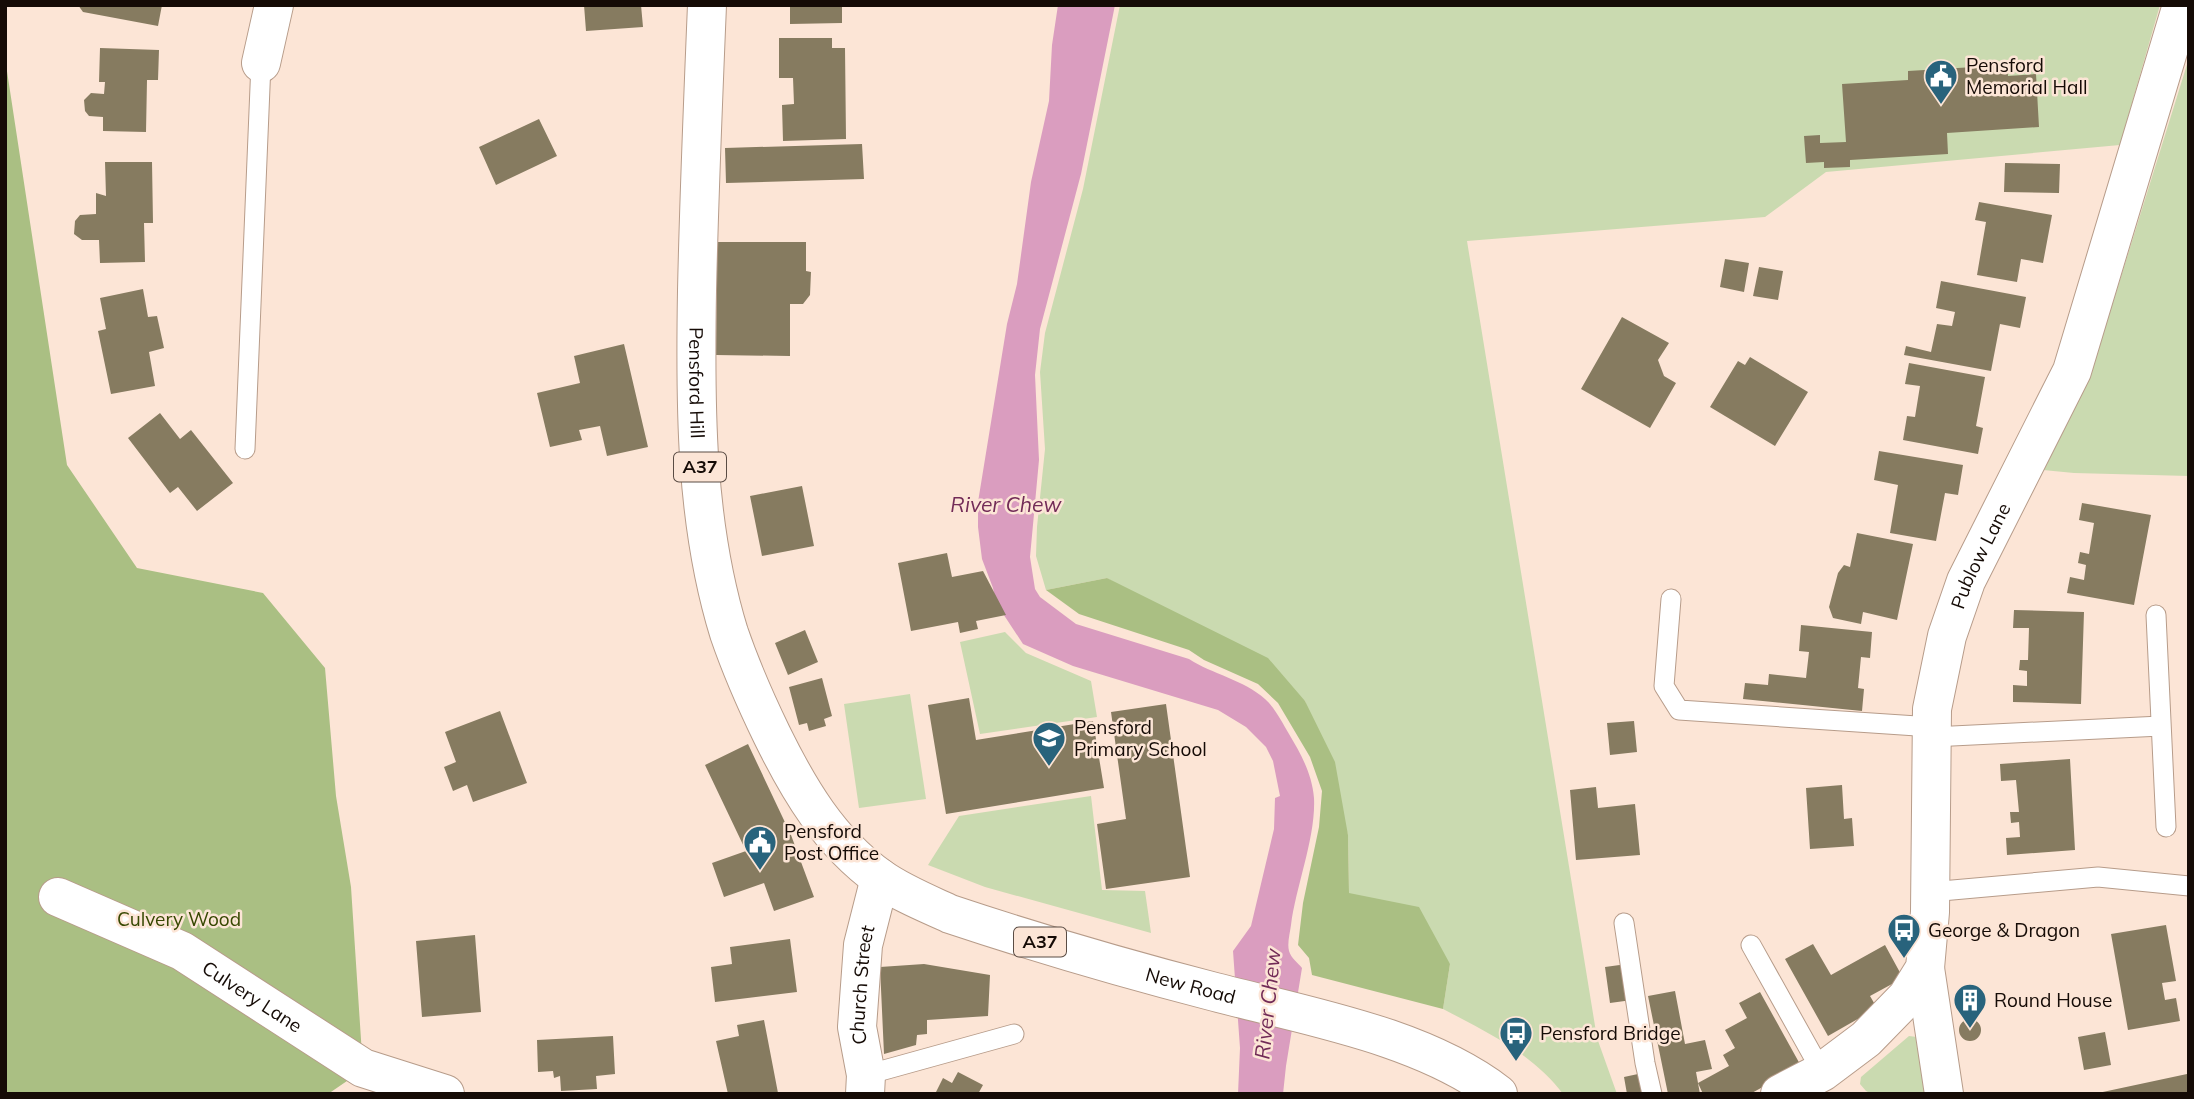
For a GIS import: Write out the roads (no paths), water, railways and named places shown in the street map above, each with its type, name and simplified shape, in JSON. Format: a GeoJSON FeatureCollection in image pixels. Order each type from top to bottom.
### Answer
{"type":"FeatureCollection","features":[{"type":"Feature","properties":{"kind":"main road"},"geometry":{"type":"LineString","coordinates":[[261,63],[274,5]]}},
{"type":"Feature","properties":{"kind":"main road","name":"Pensford Hill"},"geometry":{"type":"LineString","coordinates":[[708,5],[701,134],[696,371],[699,459],[709,543],[729,631],[740,664],[779,749],[799,786],[833,836],[880,878]]}},
{"type":"Feature","properties":{"kind":"main road","name":"Publow Lane"},"geometry":{"type":"LineString","coordinates":[[1811,1085],[1866,1039],[1907,997],[1925,968],[1930,892],[1932,709],[1947,636],[1966,581],[2073,371],[2182,5]]}},
{"type":"Feature","properties":{"kind":"main road","name":"New Road"},"geometry":{"type":"LineString","coordinates":[[880,878],[950,914],[1206,990],[1331,1023],[1425,1053],[1454,1066],[1498,1094]]}},
{"type":"Feature","properties":{"kind":"main road","name":"Church Street"},"geometry":{"type":"LineString","coordinates":[[866,1084],[858,1027],[863,945],[880,878]]}},
{"type":"Feature","properties":{"kind":"main road","name":"Culvery Lane"},"geometry":{"type":"LineString","coordinates":[[58,897],[182,950],[363,1068],[445,1094]]}},
{"type":"Feature","properties":{"kind":"main road"},"geometry":{"type":"LineString","coordinates":[[1925,968],[1944,1094]]}},
{"type":"Feature","properties":{"kind":"lane"},"geometry":{"type":"LineString","coordinates":[[245,449],[261,63]]}},
{"type":"Feature","properties":{"kind":"lane"},"geometry":{"type":"LineString","coordinates":[[1671,599],[1664,687],[1679,710],[1932,732],[2161,726]]}},
{"type":"Feature","properties":{"kind":"lane"},"geometry":{"type":"LineString","coordinates":[[2156,615],[2166,827]]}},
{"type":"Feature","properties":{"kind":"lane"},"geometry":{"type":"LineString","coordinates":[[1930,892],[2098,877],[2189,886]]}},
{"type":"Feature","properties":{"kind":"lane"},"geometry":{"type":"LineString","coordinates":[[1624,923],[1645,1063],[1653,1094]]}},
{"type":"Feature","properties":{"kind":"lane"},"geometry":{"type":"LineString","coordinates":[[1751,945],[1811,1085]]}},
{"type":"Feature","properties":{"kind":"lane"},"geometry":{"type":"LineString","coordinates":[[866,1084],[1014,1034]]}},
{"type":"Feature","properties":{"kind":"water","name":"River Chew"},"geometry":{"type":"Polygon","coordinates":[[[1058,5],[1115,5],[1081,174],[1040,329],[1035,375],[1039,460],[1030,557],[1035,589],[1040,597],[1076,624],[1189,659],[1257,692],[1275,711],[1302,757],[1313,789],[1314,813],[1288,941],[1290,954],[1302,968],[1283,1094],[1238,1094],[1240,1048],[1233,951],[1251,926],[1274,829],[1275,798],[1280,796],[1273,761],[1266,747],[1246,727],[1218,710],[1073,666],[1023,644],[996,603],[982,559],[978,502],[1007,324],[1017,284],[1031,182],[1049,101],[1052,45],[1058,5]]]}},
{"type":"Feature","properties":{"kind":"place","name":"Pensford Memorial Hall"},"geometry":{"type":"Point","coordinates":[1941,106]}},
{"type":"Feature","properties":{"kind":"place","name":"Pensford Primary School"},"geometry":{"type":"Point","coordinates":[1049,768]}},
{"type":"Feature","properties":{"kind":"place","name":"Pensford Post Office"},"geometry":{"type":"Point","coordinates":[760,872]}},
{"type":"Feature","properties":{"kind":"place","name":"George & Dragon"},"geometry":{"type":"Point","coordinates":[1904,960]}},
{"type":"Feature","properties":{"kind":"place","name":"Round House"},"geometry":{"type":"Point","coordinates":[1970,1030]}},
{"type":"Feature","properties":{"kind":"place","name":"Pensford Bridge"},"geometry":{"type":"Point","coordinates":[1516,1063]}},
{"type":"Feature","properties":{"kind":"park label","name":"Culvery Wood"},"geometry":{"type":"Point","coordinates":[179,919]}}]}
